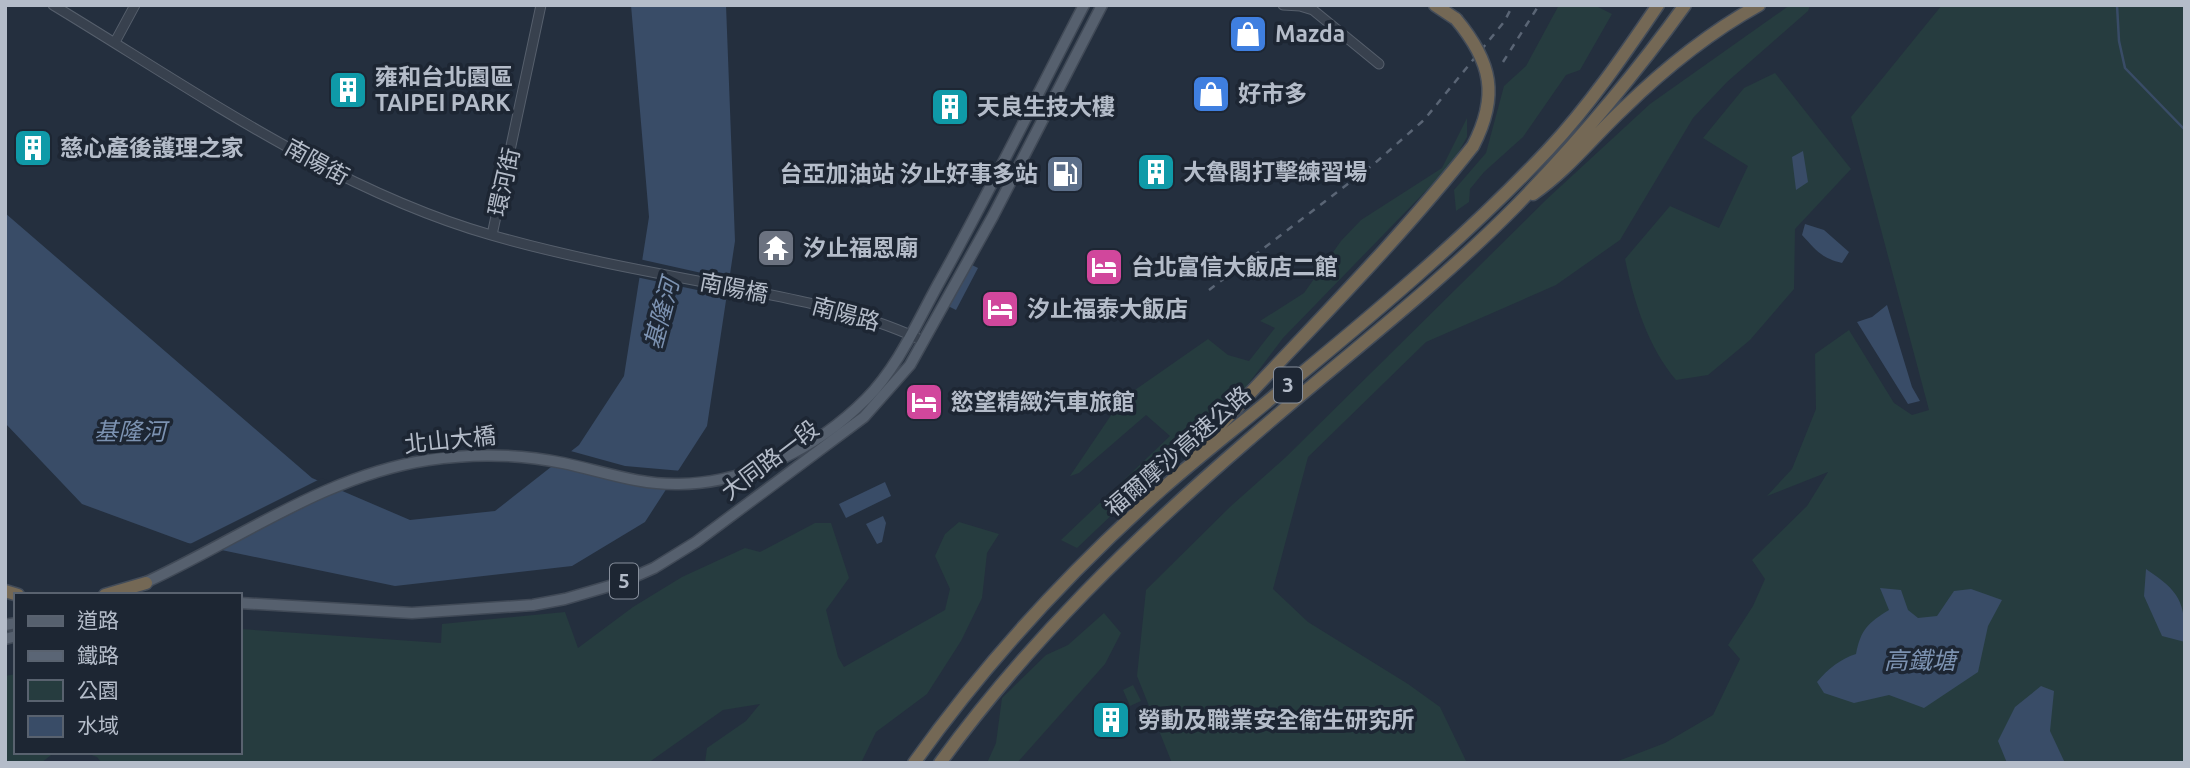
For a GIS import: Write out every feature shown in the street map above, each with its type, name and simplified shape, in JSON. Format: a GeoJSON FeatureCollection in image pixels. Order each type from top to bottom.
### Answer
{"type":"FeatureCollection","features":[{"type":"Feature","properties":{"kind":"highway"},"geometry":{"type":"LineString","coordinates":[[1162,489],[1378,257],[1473,146],[1484,125],[1489,103],[1489,81],[1477,47],[1456,19],[1435,5]]}},
{"type":"Feature","properties":{"kind":"highway","name":"福爾摩沙高速公路"},"geometry":{"type":"LineString","coordinates":[[914,763],[980,676],[1074,572],[1162,489],[1294,380],[1456,240],[1548,149],[1608,78],[1658,5]]}},
{"type":"Feature","properties":{"kind":"highway","name":"福爾摩沙高速公路"},"geometry":{"type":"LineString","coordinates":[[940,763],[1003,683],[1077,598],[1247,440],[1376,334],[1516,206],[1614,99],[1685,5]]}},
{"type":"Feature","properties":{"kind":"highway"},"geometry":{"type":"LineString","coordinates":[[1516,206],[1554,179],[1623,108],[1686,54],[1759,5]]}},
{"type":"Feature","properties":{"kind":"highway"},"geometry":{"type":"LineString","coordinates":[[112,593],[146,583]]}},
{"type":"Feature","properties":{"kind":"main road","name":"大同路一段"},"geometry":{"type":"LineString","coordinates":[[804,447],[867,398],[898,359],[980,208],[1084,5]]}},
{"type":"Feature","properties":{"kind":"main road","name":"大同路一段"},"geometry":{"type":"LineString","coordinates":[[242,603],[412,614],[533,605],[621,583],[654,568],[696,542],[864,417],[910,365],[993,216],[1102,5]]}},
{"type":"Feature","properties":{"kind":"main road","name":"北山大橋"},"geometry":{"type":"LineString","coordinates":[[124,593],[332,488],[381,470],[427,460],[463,456],[512,456],[566,464],[645,483],[679,484],[712,481],[741,474],[767,466],[804,447]]}},
{"type":"Feature","properties":{"kind":"street","name":"南陽街"},"geometry":{"type":"LineString","coordinates":[[52,5],[173,79],[350,181],[447,221],[606,264]]}},
{"type":"Feature","properties":{"kind":"street"},"geometry":{"type":"LineString","coordinates":[[115,43],[135,5]]}},
{"type":"Feature","properties":{"kind":"street","name":"環河街"},"geometry":{"type":"LineString","coordinates":[[492,235],[541,5]]}},
{"type":"Feature","properties":{"kind":"street"},"geometry":{"type":"LineString","coordinates":[[1283,5],[1313,10],[1379,64]]}},
{"type":"Feature","properties":{"kind":"street","name":"南陽橋"},"geometry":{"type":"LineString","coordinates":[[606,264],[780,296]]}},
{"type":"Feature","properties":{"kind":"street","name":"南陽路"},"geometry":{"type":"LineString","coordinates":[[780,296],[885,323],[924,341]]}},
{"type":"Feature","properties":{"kind":"green space"},"geometry":{"type":"Polygon","coordinates":[[[1559,5],[1594,5],[1612,14],[1580,70],[1566,75],[1523,137],[1484,172],[1470,189],[1469,202],[1456,211],[1454,190],[1486,153],[1504,86],[1526,66],[1559,5]]]}},
{"type":"Feature","properties":{"kind":"green space"},"geometry":{"type":"Polygon","coordinates":[[[1790,5],[1810,5],[1808,11],[1727,82],[1693,118],[1620,240],[1556,285],[1426,342],[1308,457],[1273,589],[1308,622],[1440,707],[1467,763],[1172,763],[1137,676],[1146,590],[1231,506],[1286,457],[1548,198],[1650,104],[1790,5]]]}},
{"type":"Feature","properties":{"kind":"green space"},"geometry":{"type":"Polygon","coordinates":[[[1942,5],[2185,5],[2185,763],[1613,763],[1665,743],[1713,715],[1740,659],[1728,645],[1753,606],[1765,579],[1752,560],[1807,506],[1828,472],[1767,496],[1792,469],[1816,409],[1815,354],[1849,330],[1894,403],[1912,415],[1929,410],[1851,117],[1942,5]]]}},
{"type":"Feature","properties":{"kind":"green space"},"geometry":{"type":"Polygon","coordinates":[[[1775,73],[1851,169],[1795,229],[1794,289],[1750,340],[1708,375],[1676,380],[1657,353],[1643,323],[1625,259],[1670,206],[1719,228],[1748,166],[1703,138],[1744,88],[1775,73]]]}},
{"type":"Feature","properties":{"kind":"green space"},"geometry":{"type":"Polygon","coordinates":[[[1467,118],[1467,137],[1452,164],[1283,338],[1246,387],[1077,548],[1061,540],[1170,436],[1146,415],[1079,473],[1070,476],[1122,399],[1208,339],[1228,355],[1249,361],[1275,328],[1260,321],[1304,293],[1341,241],[1361,220],[1442,168],[1467,118]]]}},
{"type":"Feature","properties":{"kind":"green space"},"geometry":{"type":"Polygon","coordinates":[[[959,522],[999,534],[987,553],[982,598],[961,641],[927,694],[876,732],[861,763],[705,763],[707,748],[746,721],[760,704],[723,710],[648,763],[102,763],[97,757],[89,754],[242,754],[242,629],[441,643],[442,624],[565,612],[578,648],[633,607],[682,577],[745,548],[760,552],[815,523],[831,523],[849,578],[826,610],[838,657],[844,667],[945,610],[950,589],[935,556],[945,534],[959,522]]]}},
{"type":"Feature","properties":{"kind":"green space"},"geometry":{"type":"Polygon","coordinates":[[[1104,613],[1121,633],[1105,664],[1017,763],[987,763],[996,743],[1002,698],[1046,655],[1068,645],[1104,613]]]}},
{"type":"Feature","properties":{"kind":"green space"},"geometry":{"type":"Polygon","coordinates":[[[14,674],[14,754],[52,754],[41,763],[5,763],[5,676],[14,674]]]}},
{"type":"Feature","properties":{"kind":"green space"},"geometry":{"type":"Polygon","coordinates":[[[1133,685],[1141,701],[1130,706],[1123,690],[1133,685]]]}},
{"type":"Feature","properties":{"kind":"water","name":"基隆河"},"geometry":{"type":"Polygon","coordinates":[[[631,5],[726,5],[735,241],[707,426],[645,522],[572,566],[395,586],[188,543],[82,504],[5,423],[5,213],[312,478],[410,520],[495,511],[579,445],[624,376],[649,217],[631,5]]]}},
{"type":"Feature","properties":{"kind":"water"},"geometry":{"type":"Polygon","coordinates":[[[1803,151],[1808,182],[1796,190],[1792,157],[1803,151]]]}},
{"type":"Feature","properties":{"kind":"water"},"geometry":{"type":"Polygon","coordinates":[[[1805,224],[1824,230],[1849,252],[1842,263],[1824,256],[1811,245],[1802,235],[1805,224]]]}},
{"type":"Feature","properties":{"kind":"water"},"geometry":{"type":"Polygon","coordinates":[[[970,264],[978,268],[956,310],[946,305],[970,264]]]}},
{"type":"Feature","properties":{"kind":"water"},"geometry":{"type":"Polygon","coordinates":[[[1887,305],[1912,387],[1920,401],[1908,404],[1857,322],[1872,317],[1887,305]]]}},
{"type":"Feature","properties":{"kind":"water"},"geometry":{"type":"Polygon","coordinates":[[[885,482],[891,496],[846,518],[839,504],[885,482]]]}},
{"type":"Feature","properties":{"kind":"water"},"geometry":{"type":"Polygon","coordinates":[[[883,516],[886,523],[882,542],[877,544],[866,524],[883,516]]]}},
{"type":"Feature","properties":{"kind":"water"},"geometry":{"type":"Polygon","coordinates":[[[2146,569],[2166,584],[2178,599],[2184,617],[2185,642],[2162,636],[2144,596],[2146,569]]]}},
{"type":"Feature","properties":{"kind":"water","name":"高鐵塘"},"geometry":{"type":"Polygon","coordinates":[[[1880,588],[1901,590],[1908,610],[1918,618],[1937,616],[1954,591],[1971,589],[2002,600],[1988,626],[1978,672],[1924,708],[1889,695],[1854,703],[1824,693],[1817,682],[1835,665],[1856,654],[1866,628],[1889,610],[1880,588]]]}},
{"type":"Feature","properties":{"kind":"water"},"geometry":{"type":"Polygon","coordinates":[[[2041,686],[2054,691],[2050,731],[2065,763],[2007,763],[1998,741],[2015,707],[2041,686]]]}},
{"type":"Feature","properties":{"kind":"pier"},"geometry":{"type":"Polygon","coordinates":[[[639,259],[733,280],[730,297],[636,277],[639,259]]]}},
{"type":"Feature","properties":{"kind":"pier"},"geometry":{"type":"Polygon","coordinates":[[[567,450],[625,466],[682,471],[672,487],[547,466],[567,450]]]}},
{"type":"Feature","properties":{"kind":"pier"},"geometry":{"type":"Polygon","coordinates":[[[322,478],[339,486],[209,551],[186,546],[322,478]]]}},
{"type":"Feature","properties":{"kind":"waterway"},"geometry":{"type":"LineString","coordinates":[[2117,5],[2119,41],[2125,68],[2185,130]]}},
{"type":"Feature","properties":{"kind":"railway"},"geometry":{"type":"LineString","coordinates":[[1209,290],[1374,164],[1424,120],[1504,22],[1513,5]]}},
{"type":"Feature","properties":{"kind":"railway"},"geometry":{"type":"LineString","coordinates":[[1503,62],[1539,5]]}},
{"type":"Feature","properties":{"kind":"place","name":"Mazda"},"geometry":{"type":"Point","coordinates":[1248,34]}},
{"type":"Feature","properties":{"kind":"place","name":"雍和台北園區 TAIPEI PARK"},"geometry":{"type":"Point","coordinates":[348,90]}},
{"type":"Feature","properties":{"kind":"place","name":"好市多"},"geometry":{"type":"Point","coordinates":[1211,94]}},
{"type":"Feature","properties":{"kind":"place","name":"天良生技大樓"},"geometry":{"type":"Point","coordinates":[950,107]}},
{"type":"Feature","properties":{"kind":"place","name":"慈心產後護理之家"},"geometry":{"type":"Point","coordinates":[33,148]}},
{"type":"Feature","properties":{"kind":"place","name":"大魯閣打擊練習場"},"geometry":{"type":"Point","coordinates":[1156,172]}},
{"type":"Feature","properties":{"kind":"place","name":"台亞加油站 汐止好事多站"},"geometry":{"type":"Point","coordinates":[1065,174]}},
{"type":"Feature","properties":{"kind":"place","name":"汐止福恩廟"},"geometry":{"type":"Point","coordinates":[776,248]}},
{"type":"Feature","properties":{"kind":"place","name":"台北富信大飯店二館"},"geometry":{"type":"Point","coordinates":[1104,267]}},
{"type":"Feature","properties":{"kind":"place","name":"汐止福泰大飯店"},"geometry":{"type":"Point","coordinates":[1000,309]}},
{"type":"Feature","properties":{"kind":"place","name":"慾望精緻汽車旅館"},"geometry":{"type":"Point","coordinates":[924,402]}},
{"type":"Feature","properties":{"kind":"place","name":"勞動及職業安全衛生研究所"},"geometry":{"type":"Point","coordinates":[1111,720]}}]}
